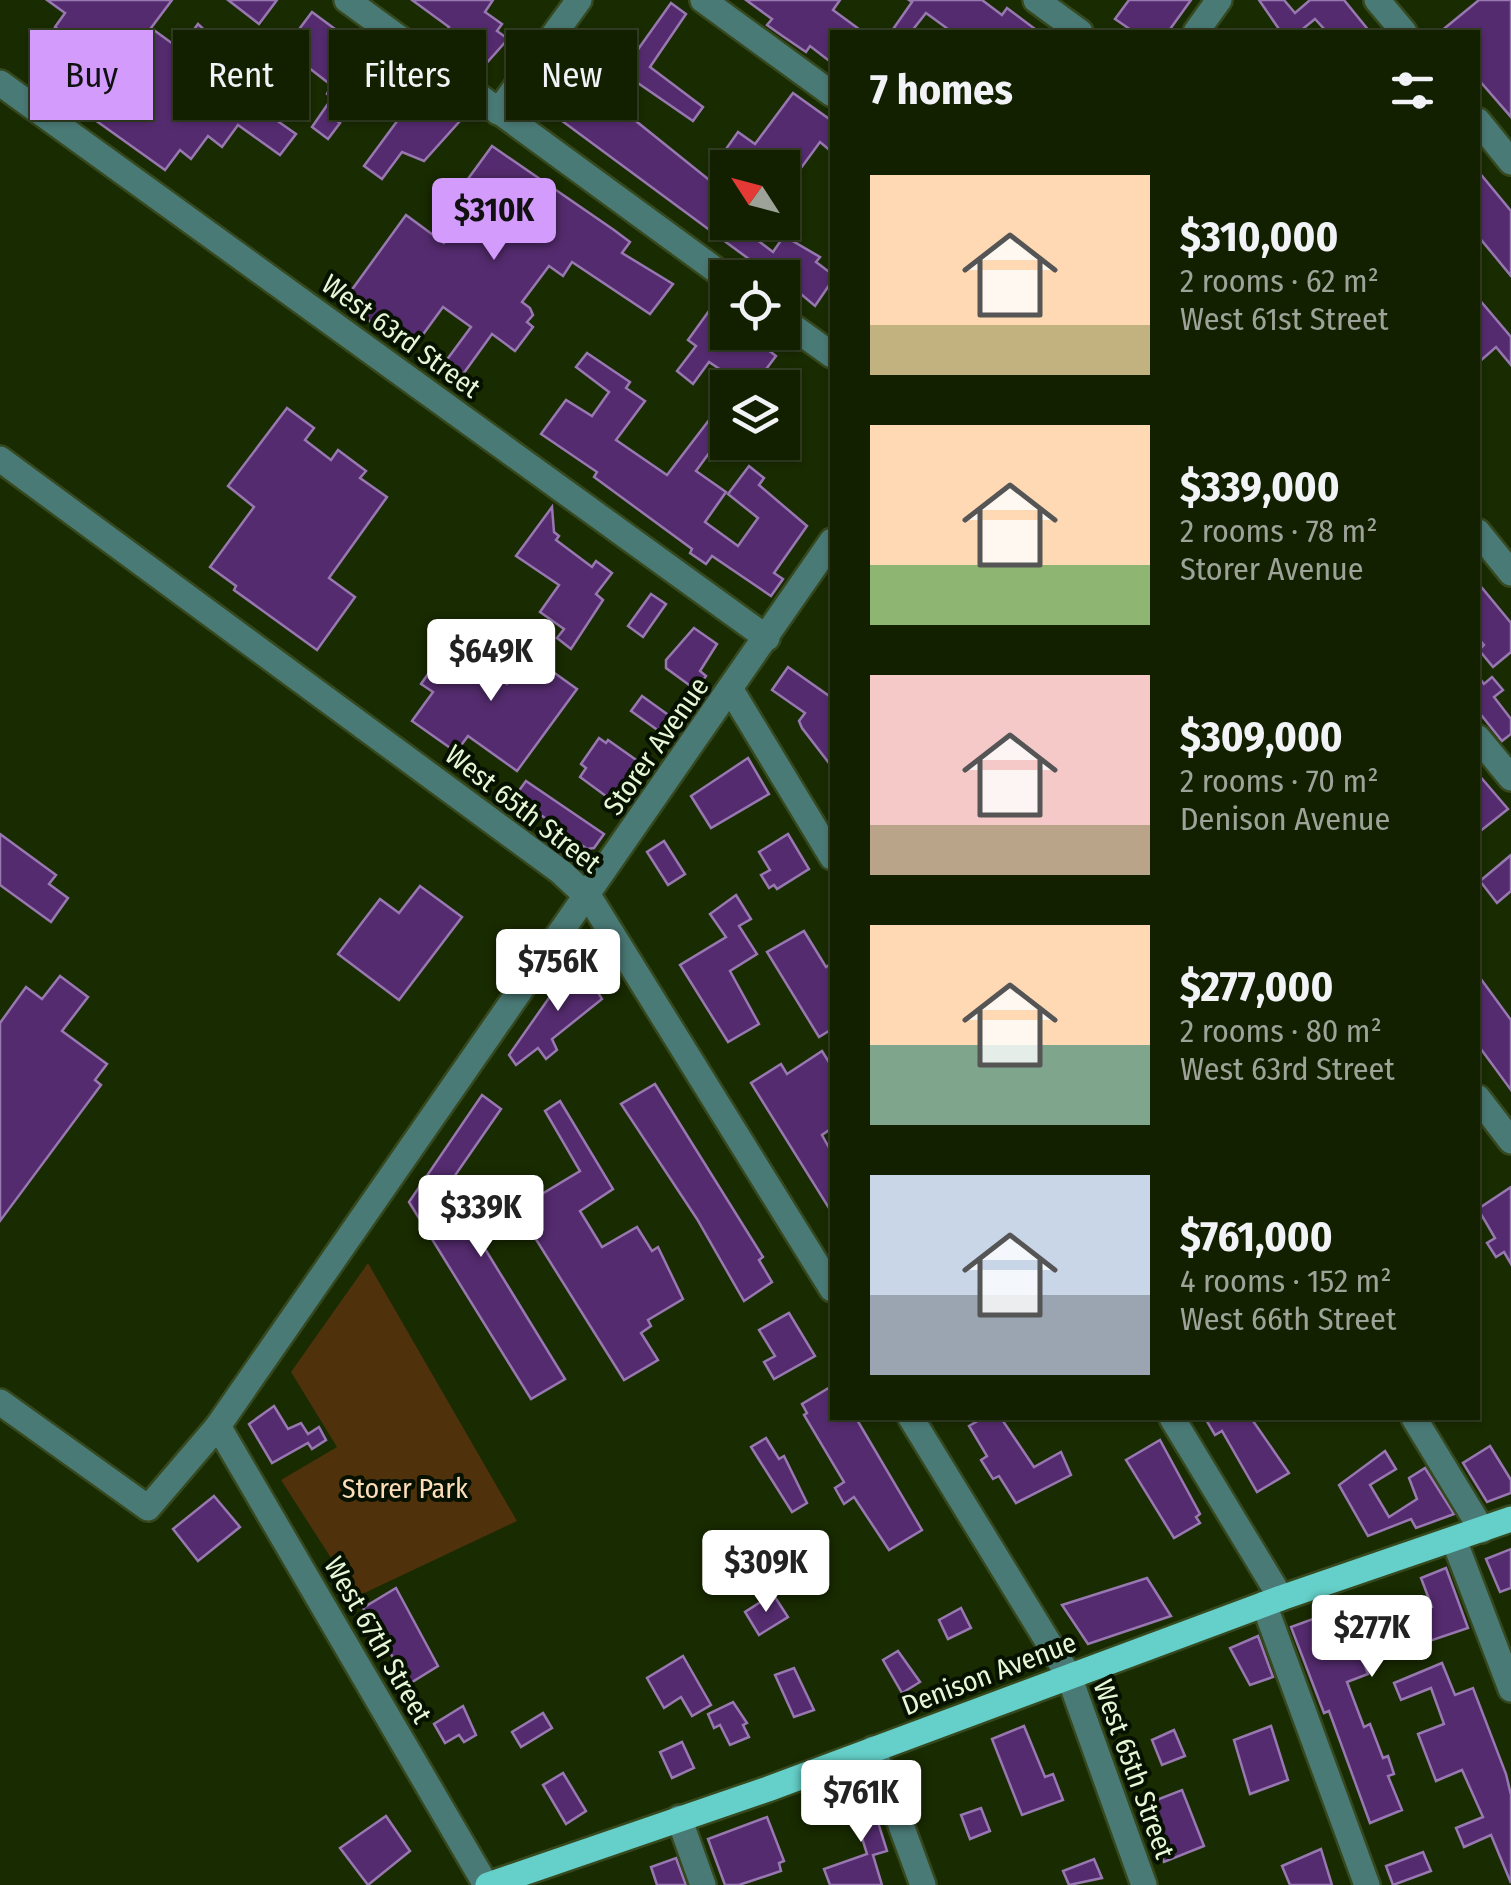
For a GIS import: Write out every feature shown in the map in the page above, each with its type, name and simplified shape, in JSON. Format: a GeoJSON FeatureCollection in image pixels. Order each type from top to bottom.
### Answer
{"type":"FeatureCollection","features":[{"type":"Feature","properties":{"kind":"main road","name":"Denison Avenue"},"geometry":{"type":"LineString","coordinates":[[487,1885],[1511,1519]]}},
{"type":"Feature","properties":{"kind":"street"},"geometry":{"type":"LineString","coordinates":[[346,0],[710,266]]}},
{"type":"Feature","properties":{"kind":"street"},"geometry":{"type":"LineString","coordinates":[[498,112],[579,0]]}},
{"type":"Feature","properties":{"kind":"street"},"geometry":{"type":"LineString","coordinates":[[703,0],[830,93]]}},
{"type":"Feature","properties":{"kind":"street"},"geometry":{"type":"LineString","coordinates":[[1036,0],[1077,30]]}},
{"type":"Feature","properties":{"kind":"street"},"geometry":{"type":"LineString","coordinates":[[1197,30],[1219,0]]}},
{"type":"Feature","properties":{"kind":"street"},"geometry":{"type":"LineString","coordinates":[[1377,0],[1402,30]]}},
{"type":"Feature","properties":{"kind":"street","name":"West 63rd Street"},"geometry":{"type":"LineString","coordinates":[[0,82],[767,638]]}},
{"type":"Feature","properties":{"kind":"street"},"geometry":{"type":"LineString","coordinates":[[1480,124],[1511,162]]}},
{"type":"Feature","properties":{"kind":"street"},"geometry":{"type":"LineString","coordinates":[[800,332],[830,354]]}},
{"type":"Feature","properties":{"kind":"street","name":"West 65th Street"},"geometry":{"type":"LineString","coordinates":[[0,459],[548,862],[588,897],[604,916],[830,1287]]}},
{"type":"Feature","properties":{"kind":"street"},"geometry":{"type":"LineString","coordinates":[[1480,534],[1511,572]]}},
{"type":"Feature","properties":{"kind":"street","name":"Storer Avenue"},"geometry":{"type":"LineString","coordinates":[[0,1402],[148,1508],[218,1426],[830,543]]}},
{"type":"Feature","properties":{"kind":"street"},"geometry":{"type":"LineString","coordinates":[[731,690],[830,854]]}},
{"type":"Feature","properties":{"kind":"street"},"geometry":{"type":"LineString","coordinates":[[1480,740],[1511,778]]}},
{"type":"Feature","properties":{"kind":"street"},"geometry":{"type":"LineString","coordinates":[[1480,1101],[1511,1141]]}},
{"type":"Feature","properties":{"kind":"street","name":"West 65th Street"},"geometry":{"type":"LineString","coordinates":[[912,1420],[1069,1676],[1144,1885]]}},
{"type":"Feature","properties":{"kind":"street"},"geometry":{"type":"LineString","coordinates":[[1173,1420],[1273,1601],[1367,1885]]}},
{"type":"Feature","properties":{"kind":"street"},"geometry":{"type":"LineString","coordinates":[[1415,1420],[1482,1530]]}},
{"type":"Feature","properties":{"kind":"street","name":"West 67th Street"},"geometry":{"type":"LineString","coordinates":[[218,1426],[487,1885]]}},
{"type":"Feature","properties":{"kind":"street"},"geometry":{"type":"LineString","coordinates":[[1454,1540],[1511,1689]]}},
{"type":"Feature","properties":{"kind":"street"},"geometry":{"type":"LineString","coordinates":[[873,1749],[922,1885]]}},
{"type":"Feature","properties":{"kind":"street"},"geometry":{"type":"LineString","coordinates":[[678,1818],[703,1885]]}},
{"type":"Feature","properties":{"kind":"green space","name":"Storer Park"},"geometry":{"type":"Polygon","coordinates":[[[368,1263],[517,1521],[356,1597],[281,1480],[337,1447],[291,1372],[368,1263]]]}},
{"type":"Feature","properties":{"kind":"building"},"geometry":{"type":"Polygon","coordinates":[[[47,0],[172,0],[151,28],[173,44],[173,120],[276,120],[296,134],[280,155],[238,125],[222,147],[208,136],[191,159],[180,150],[165,170],[95,120],[153,120],[153,30],[59,30],[55,27],[65,13],[47,0]]]}},
{"type":"Feature","properties":{"kind":"building"},"geometry":{"type":"Polygon","coordinates":[[[228,0],[277,0],[259,24],[228,0]]]}},
{"type":"Feature","properties":{"kind":"building"},"geometry":{"type":"Polygon","coordinates":[[[412,0],[493,0],[485,12],[502,24],[497,31],[506,41],[486,64],[486,30],[447,30],[449,27],[412,0]]]}},
{"type":"Feature","properties":{"kind":"building"},"geometry":{"type":"Polygon","coordinates":[[[746,0],[840,0],[833,10],[860,30],[830,30],[830,61],[810,46],[806,52],[767,25],[772,19],[746,0]]]}},
{"type":"Feature","properties":{"kind":"building"},"geometry":{"type":"Polygon","coordinates":[[[909,0],[982,0],[1002,15],[1007,8],[1036,30],[949,30],[926,13],[913,30],[892,30],[912,2],[909,0]]]}},
{"type":"Feature","properties":{"kind":"building"},"geometry":{"type":"Polygon","coordinates":[[[1129,0],[1191,0],[1169,30],[1131,30],[1115,19],[1129,0]]]}},
{"type":"Feature","properties":{"kind":"building"},"geometry":{"type":"Polygon","coordinates":[[[1259,0],[1284,0],[1295,13],[1310,0],[1344,0],[1368,30],[1325,30],[1315,19],[1301,30],[1280,30],[1259,0]]]}},
{"type":"Feature","properties":{"kind":"building"},"geometry":{"type":"Polygon","coordinates":[[[1479,0],[1511,0],[1511,117],[1480,81],[1480,30],[1442,30],[1479,0]]]}},
{"type":"Feature","properties":{"kind":"building"},"geometry":{"type":"Polygon","coordinates":[[[671,3],[686,14],[650,67],[703,107],[693,121],[637,82],[637,51],[671,3]]]}},
{"type":"Feature","properties":{"kind":"building"},"geometry":{"type":"Polygon","coordinates":[[[312,12],[336,30],[329,30],[329,83],[309,68],[309,30],[298,30],[312,12]]]}},
{"type":"Feature","properties":{"kind":"building"},"geometry":{"type":"Polygon","coordinates":[[[793,93],[830,120],[830,150],[820,142],[800,169],[800,150],[726,149],[738,132],[755,144],[793,93]]]}},
{"type":"Feature","properties":{"kind":"building"},"geometry":{"type":"Polygon","coordinates":[[[329,102],[329,120],[340,123],[328,139],[312,127],[329,102]]]}},
{"type":"Feature","properties":{"kind":"building"},"geometry":{"type":"Polygon","coordinates":[[[398,120],[461,120],[424,161],[402,152],[382,179],[364,166],[398,120]]]}},
{"type":"Feature","properties":{"kind":"building"},"geometry":{"type":"Polygon","coordinates":[[[561,120],[635,120],[710,181],[710,230],[561,120]]]}},
{"type":"Feature","properties":{"kind":"building"},"geometry":{"type":"Polygon","coordinates":[[[492,146],[630,242],[622,253],[673,284],[650,314],[572,262],[563,276],[549,266],[522,302],[530,308],[533,315],[527,322],[533,327],[515,351],[492,334],[461,377],[443,365],[471,327],[443,307],[411,351],[343,302],[406,215],[444,243],[471,204],[457,194],[492,146]]]}},
{"type":"Feature","properties":{"kind":"building"},"geometry":{"type":"Polygon","coordinates":[[[1480,173],[1511,211],[1511,276],[1480,238],[1480,173]]]}},
{"type":"Feature","properties":{"kind":"building"},"geometry":{"type":"Polygon","coordinates":[[[723,240],[757,240],[773,252],[781,240],[791,240],[820,257],[816,262],[830,272],[830,284],[815,306],[800,293],[800,260],[751,260],[723,240]]]}},
{"type":"Feature","properties":{"kind":"building"},"geometry":{"type":"Polygon","coordinates":[[[1480,300],[1511,337],[1511,365],[1496,347],[1480,361],[1480,300]]]}},
{"type":"Feature","properties":{"kind":"building"},"geometry":{"type":"Polygon","coordinates":[[[710,310],[710,350],[768,350],[776,356],[766,370],[721,370],[709,362],[693,384],[677,371],[696,346],[688,340],[710,310]]]}},
{"type":"Feature","properties":{"kind":"building"},"geometry":{"type":"Polygon","coordinates":[[[587,353],[630,382],[626,388],[645,401],[616,440],[667,475],[710,419],[710,452],[696,471],[726,492],[705,522],[738,546],[758,518],[728,494],[749,466],[764,478],[759,485],[807,526],[774,573],[783,579],[771,596],[712,556],[706,564],[690,553],[692,549],[594,477],[597,472],[541,434],[566,400],[592,416],[609,392],[576,367],[587,353]]]}},
{"type":"Feature","properties":{"kind":"building"},"geometry":{"type":"Polygon","coordinates":[[[287,408],[314,428],[305,440],[331,460],[338,450],[366,471],[360,478],[387,497],[329,578],[355,597],[317,650],[234,590],[236,586],[210,567],[254,507],[228,486],[287,408]]]}},
{"type":"Feature","properties":{"kind":"building"},"geometry":{"type":"Polygon","coordinates":[[[552,507],[554,532],[559,536],[556,540],[592,567],[596,561],[612,573],[596,594],[603,600],[571,649],[557,638],[564,629],[540,612],[559,585],[516,556],[552,507]]]}},
{"type":"Feature","properties":{"kind":"building"},"geometry":{"type":"Polygon","coordinates":[[[1480,585],[1511,623],[1511,652],[1493,667],[1480,651],[1484,645],[1480,640],[1480,585]]]}},
{"type":"Feature","properties":{"kind":"building"},"geometry":{"type":"Polygon","coordinates":[[[651,594],[666,604],[643,637],[628,626],[651,594]]]}},
{"type":"Feature","properties":{"kind":"building"},"geometry":{"type":"Polygon","coordinates":[[[694,628],[717,644],[700,671],[706,676],[696,690],[666,668],[666,660],[694,628]]]}},
{"type":"Feature","properties":{"kind":"building"},"geometry":{"type":"Polygon","coordinates":[[[450,634],[477,654],[473,660],[507,684],[528,654],[577,689],[517,771],[468,736],[456,752],[412,721],[433,692],[421,684],[445,650],[440,647],[450,634]]]}},
{"type":"Feature","properties":{"kind":"building"},"geometry":{"type":"Polygon","coordinates":[[[788,667],[830,697],[830,764],[802,728],[799,721],[805,713],[772,690],[788,667]]]}},
{"type":"Feature","properties":{"kind":"building"},"geometry":{"type":"Polygon","coordinates":[[[1492,677],[1503,690],[1494,697],[1511,719],[1511,734],[1502,741],[1480,714],[1480,679],[1484,684],[1492,677]]]}},
{"type":"Feature","properties":{"kind":"building"},"geometry":{"type":"Polygon","coordinates":[[[642,696],[674,719],[663,734],[631,711],[642,696]]]}},
{"type":"Feature","properties":{"kind":"building"},"geometry":{"type":"Polygon","coordinates":[[[599,738],[642,764],[614,802],[580,777],[586,768],[581,764],[599,738]]]}},
{"type":"Feature","properties":{"kind":"building"},"geometry":{"type":"Polygon","coordinates":[[[748,758],[769,794],[711,828],[691,796],[748,758]]]}},
{"type":"Feature","properties":{"kind":"building"},"geometry":{"type":"Polygon","coordinates":[[[1480,776],[1508,809],[1480,831],[1480,776]]]}},
{"type":"Feature","properties":{"kind":"building"},"geometry":{"type":"Polygon","coordinates":[[[526,781],[604,834],[594,848],[587,849],[515,796],[526,781]]]}},
{"type":"Feature","properties":{"kind":"building"},"geometry":{"type":"Polygon","coordinates":[[[0,834],[56,875],[49,884],[68,898],[51,922],[0,885],[0,834]]]}},
{"type":"Feature","properties":{"kind":"building"},"geometry":{"type":"Polygon","coordinates":[[[788,834],[809,869],[777,889],[774,885],[769,888],[761,875],[770,870],[759,852],[788,834]]]}},
{"type":"Feature","properties":{"kind":"building"},"geometry":{"type":"Polygon","coordinates":[[[664,841],[685,874],[668,885],[647,852],[664,841]]]}},
{"type":"Feature","properties":{"kind":"building"},"geometry":{"type":"Polygon","coordinates":[[[1511,855],[1511,891],[1497,903],[1480,881],[1511,855]]]}},
{"type":"Feature","properties":{"kind":"building"},"geometry":{"type":"Polygon","coordinates":[[[420,886],[462,917],[399,1000],[338,954],[380,899],[399,913],[420,886]]]}},
{"type":"Feature","properties":{"kind":"building"},"geometry":{"type":"Polygon","coordinates":[[[736,895],[751,919],[739,926],[757,954],[730,971],[759,1024],[728,1042],[680,965],[726,937],[710,914],[736,895]]]}},
{"type":"Feature","properties":{"kind":"building"},"geometry":{"type":"Polygon","coordinates":[[[804,931],[826,967],[830,964],[830,1030],[819,1037],[767,952],[804,931]]]}},
{"type":"Feature","properties":{"kind":"building"},"geometry":{"type":"Polygon","coordinates":[[[577,958],[602,999],[552,1039],[557,1050],[546,1059],[538,1048],[516,1065],[509,1055],[577,958]]]}},
{"type":"Feature","properties":{"kind":"building"},"geometry":{"type":"Polygon","coordinates":[[[60,976],[88,997],[62,1031],[107,1064],[95,1080],[101,1085],[0,1221],[0,1023],[26,987],[42,999],[60,976]]]}},
{"type":"Feature","properties":{"kind":"building"},"geometry":{"type":"Polygon","coordinates":[[[1480,978],[1511,1020],[1511,1090],[1480,1048],[1480,978]]]}},
{"type":"Feature","properties":{"kind":"building"},"geometry":{"type":"Polygon","coordinates":[[[822,1051],[830,1064],[830,1129],[822,1135],[830,1149],[830,1210],[751,1083],[781,1064],[787,1074],[822,1051]]]}},
{"type":"Feature","properties":{"kind":"building"},"geometry":{"type":"Polygon","coordinates":[[[655,1084],[763,1257],[759,1260],[772,1282],[744,1301],[697,1219],[621,1104],[655,1084]]]}},
{"type":"Feature","properties":{"kind":"building"},"geometry":{"type":"Polygon","coordinates":[[[482,1095],[501,1109],[447,1187],[565,1379],[531,1399],[409,1202],[482,1095]]]}},
{"type":"Feature","properties":{"kind":"building"},"geometry":{"type":"Polygon","coordinates":[[[560,1101],[613,1189],[580,1211],[602,1247],[637,1227],[652,1251],[658,1247],[683,1299],[648,1320],[651,1326],[641,1333],[658,1360],[624,1380],[517,1209],[580,1171],[545,1111],[560,1101]]]}},
{"type":"Feature","properties":{"kind":"building"},"geometry":{"type":"Polygon","coordinates":[[[1511,1187],[1511,1264],[1504,1252],[1496,1257],[1487,1243],[1495,1238],[1480,1208],[1511,1187]]]}},
{"type":"Feature","properties":{"kind":"building"},"geometry":{"type":"Polygon","coordinates":[[[789,1313],[815,1356],[774,1379],[764,1362],[775,1356],[759,1330],[789,1313]]]}},
{"type":"Feature","properties":{"kind":"building"},"geometry":{"type":"Polygon","coordinates":[[[830,1387],[830,1420],[857,1420],[922,1530],[889,1550],[854,1497],[844,1504],[835,1488],[844,1482],[804,1415],[807,1413],[802,1404],[830,1387]]]}},
{"type":"Feature","properties":{"kind":"building"},"geometry":{"type":"Polygon","coordinates":[[[274,1406],[288,1429],[301,1423],[308,1434],[319,1427],[326,1440],[312,1449],[308,1443],[272,1463],[249,1424],[274,1406]]]}},
{"type":"Feature","properties":{"kind":"building"},"geometry":{"type":"Polygon","coordinates":[[[980,1420],[1002,1420],[1034,1467],[1061,1452],[1071,1475],[1016,1503],[999,1476],[993,1479],[981,1460],[987,1456],[969,1426],[980,1420]]]}},
{"type":"Feature","properties":{"kind":"building"},"geometry":{"type":"Polygon","coordinates":[[[1206,1420],[1252,1420],[1289,1473],[1257,1492],[1222,1431],[1215,1435],[1206,1420]]]}},
{"type":"Feature","properties":{"kind":"building"},"geometry":{"type":"Polygon","coordinates":[[[766,1438],[779,1459],[784,1456],[807,1503],[792,1512],[751,1447],[766,1438]]]}},
{"type":"Feature","properties":{"kind":"building"},"geometry":{"type":"Polygon","coordinates":[[[1160,1440],[1200,1514],[1196,1517],[1200,1523],[1174,1538],[1126,1460],[1160,1440]]]}},
{"type":"Feature","properties":{"kind":"building"},"geometry":{"type":"Polygon","coordinates":[[[1490,1446],[1511,1480],[1511,1493],[1487,1502],[1463,1463],[1490,1446]]]}},
{"type":"Feature","properties":{"kind":"building"},"geometry":{"type":"Polygon","coordinates":[[[1385,1451],[1396,1469],[1370,1485],[1389,1517],[1417,1499],[1409,1478],[1425,1468],[1454,1514],[1416,1528],[1411,1519],[1368,1536],[1339,1485],[1385,1451]]]}},
{"type":"Feature","properties":{"kind":"building"},"geometry":{"type":"Polygon","coordinates":[[[214,1496],[240,1527],[198,1561],[173,1529],[214,1496]]]}},
{"type":"Feature","properties":{"kind":"building"},"geometry":{"type":"Polygon","coordinates":[[[1511,1549],[1511,1588],[1500,1592],[1486,1559],[1511,1549]]]}},
{"type":"Feature","properties":{"kind":"building"},"geometry":{"type":"Polygon","coordinates":[[[1446,1568],[1468,1628],[1364,1663],[1368,1674],[1347,1682],[1364,1727],[1370,1724],[1383,1758],[1388,1756],[1394,1774],[1388,1776],[1402,1810],[1370,1823],[1329,1711],[1324,1713],[1291,1627],[1321,1616],[1331,1643],[1368,1628],[1366,1621],[1387,1614],[1389,1621],[1432,1607],[1421,1578],[1446,1568]]]}},
{"type":"Feature","properties":{"kind":"building"},"geometry":{"type":"Polygon","coordinates":[[[1147,1578],[1171,1616],[1088,1644],[1062,1605],[1147,1578]]]}},
{"type":"Feature","properties":{"kind":"building"},"geometry":{"type":"Polygon","coordinates":[[[396,1588],[438,1666],[409,1684],[363,1608],[396,1588]]]}},
{"type":"Feature","properties":{"kind":"building"},"geometry":{"type":"Polygon","coordinates":[[[773,1594],[788,1617],[759,1635],[745,1612],[773,1594]]]}},
{"type":"Feature","properties":{"kind":"building"},"geometry":{"type":"Polygon","coordinates":[[[961,1608],[971,1628],[948,1639],[939,1620],[961,1608]]]}},
{"type":"Feature","properties":{"kind":"building"},"geometry":{"type":"Polygon","coordinates":[[[1258,1636],[1273,1677],[1250,1685],[1230,1648],[1258,1636]]]}},
{"type":"Feature","properties":{"kind":"building"},"geometry":{"type":"Polygon","coordinates":[[[898,1651],[920,1682],[902,1693],[883,1660],[898,1651]]]}},
{"type":"Feature","properties":{"kind":"building"},"geometry":{"type":"Polygon","coordinates":[[[683,1656],[711,1705],[692,1716],[681,1697],[664,1708],[647,1678],[683,1656]]]}},
{"type":"Feature","properties":{"kind":"building"},"geometry":{"type":"Polygon","coordinates":[[[1442,1663],[1455,1695],[1473,1688],[1506,1774],[1511,1795],[1511,1883],[1491,1835],[1464,1847],[1456,1828],[1483,1817],[1462,1770],[1436,1781],[1418,1734],[1444,1724],[1431,1688],[1401,1700],[1394,1683],[1442,1663]]]}},
{"type":"Feature","properties":{"kind":"building"},"geometry":{"type":"Polygon","coordinates":[[[794,1668],[814,1710],[794,1717],[775,1675],[794,1668]]]}},
{"type":"Feature","properties":{"kind":"building"},"geometry":{"type":"Polygon","coordinates":[[[733,1702],[747,1723],[743,1725],[749,1737],[730,1745],[720,1725],[714,1728],[708,1714],[733,1702]]]}},
{"type":"Feature","properties":{"kind":"building"},"geometry":{"type":"Polygon","coordinates":[[[463,1706],[476,1735],[464,1742],[459,1735],[445,1743],[434,1724],[463,1706]]]}},
{"type":"Feature","properties":{"kind":"building"},"geometry":{"type":"Polygon","coordinates":[[[543,1713],[552,1728],[521,1747],[512,1732],[543,1713]]]}},
{"type":"Feature","properties":{"kind":"building"},"geometry":{"type":"Polygon","coordinates":[[[1024,1726],[1045,1777],[1053,1774],[1063,1800],[1022,1815],[992,1739],[1024,1726]]]}},
{"type":"Feature","properties":{"kind":"building"},"geometry":{"type":"Polygon","coordinates":[[[1271,1726],[1288,1780],[1250,1794],[1234,1740],[1271,1726]]]}},
{"type":"Feature","properties":{"kind":"building"},"geometry":{"type":"Polygon","coordinates":[[[1174,1730],[1185,1756],[1162,1765],[1152,1740],[1174,1730]]]}},
{"type":"Feature","properties":{"kind":"building"},"geometry":{"type":"Polygon","coordinates":[[[682,1742],[694,1768],[672,1778],[660,1752],[682,1742]]]}},
{"type":"Feature","properties":{"kind":"building"},"geometry":{"type":"Polygon","coordinates":[[[563,1773],[586,1811],[566,1824],[543,1785],[563,1773]]]}},
{"type":"Feature","properties":{"kind":"building"},"geometry":{"type":"Polygon","coordinates":[[[866,1784],[887,1851],[873,1855],[882,1885],[830,1885],[824,1869],[867,1854],[847,1790],[866,1784]]]}},
{"type":"Feature","properties":{"kind":"building"},"geometry":{"type":"Polygon","coordinates":[[[1182,1790],[1204,1846],[1164,1862],[1141,1806],[1182,1790]]]}},
{"type":"Feature","properties":{"kind":"building"},"geometry":{"type":"Polygon","coordinates":[[[981,1808],[990,1831],[970,1839],[961,1815],[981,1808]]]}},
{"type":"Feature","properties":{"kind":"building"},"geometry":{"type":"Polygon","coordinates":[[[386,1816],[410,1851],[368,1885],[340,1848],[386,1816]]]}},
{"type":"Feature","properties":{"kind":"building"},"geometry":{"type":"Polygon","coordinates":[[[767,1817],[784,1861],[779,1863],[781,1871],[739,1885],[725,1885],[708,1839],[767,1817]]]}},
{"type":"Feature","properties":{"kind":"building"},"geometry":{"type":"Polygon","coordinates":[[[1321,1849],[1332,1885],[1290,1885],[1282,1866],[1321,1849]]]}},
{"type":"Feature","properties":{"kind":"building"},"geometry":{"type":"Polygon","coordinates":[[[1423,1852],[1431,1871],[1393,1885],[1386,1866],[1423,1852]]]}},
{"type":"Feature","properties":{"kind":"building"},"geometry":{"type":"Polygon","coordinates":[[[676,1858],[686,1885],[657,1885],[651,1867],[676,1858]]]}},
{"type":"Feature","properties":{"kind":"building"},"geometry":{"type":"Polygon","coordinates":[[[1094,1859],[1102,1878],[1069,1885],[1063,1871],[1094,1859]]]}}]}
